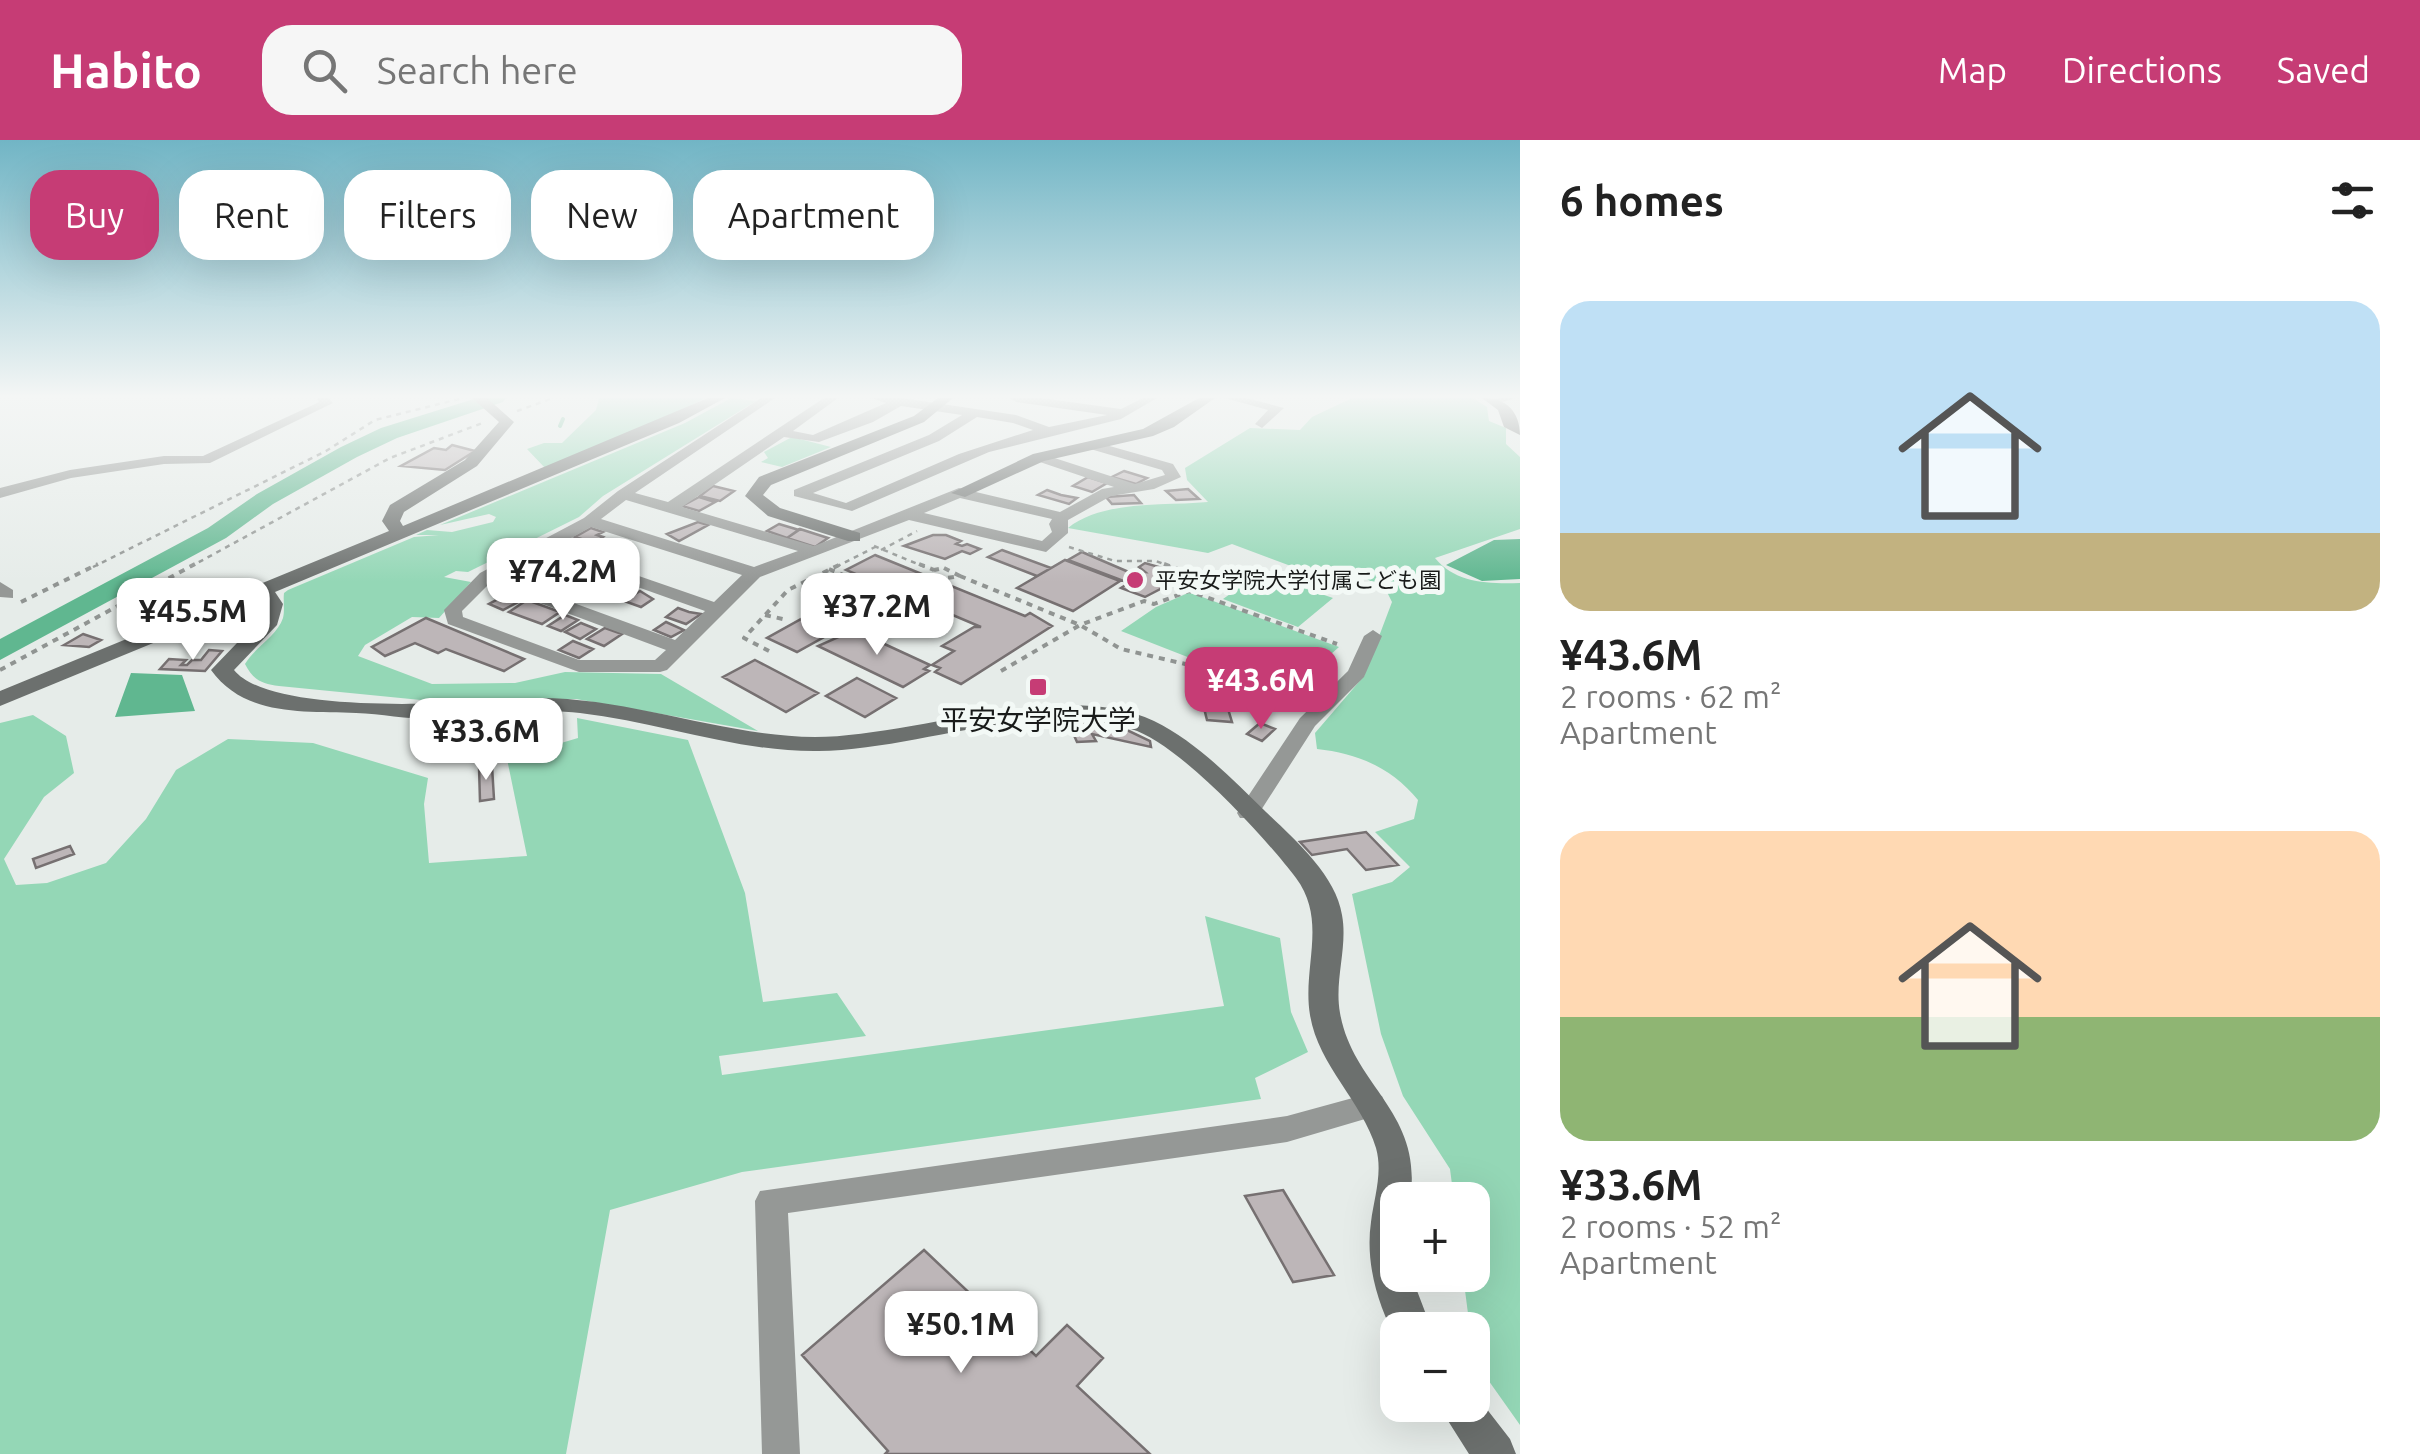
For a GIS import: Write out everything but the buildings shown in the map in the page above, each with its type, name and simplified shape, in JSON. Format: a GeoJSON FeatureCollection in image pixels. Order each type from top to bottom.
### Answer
{"type":"FeatureCollection","features":[{"type":"Feature","properties":{"kind":"street"},"geometry":{"type":"LineString","coordinates":[[0,493],[75,473],[164,460],[205,459]]}},
{"type":"Feature","properties":{"kind":"street"},"geometry":{"type":"LineString","coordinates":[[400,534],[391,521],[396,509],[475,459]]}},
{"type":"Feature","properties":{"kind":"street"},"geometry":{"type":"LineString","coordinates":[[0,699],[579,459]]}},
{"type":"Feature","properties":{"kind":"street"},"geometry":{"type":"LineString","coordinates":[[675,459],[590,521],[486,577],[453,610],[454,620],[562,662],[580,666],[660,666],[754,574],[860,539],[1034,459]]}},
{"type":"Feature","properties":{"kind":"street"},"geometry":{"type":"LineString","coordinates":[[670,508],[746,459]]}},
{"type":"Feature","properties":{"kind":"street"},"geometry":{"type":"LineString","coordinates":[[818,459],[765,481],[754,496],[758,504],[860,539]]}},
{"type":"Feature","properties":{"kind":"street"},"geometry":{"type":"LineString","coordinates":[[880,459],[799,493],[847,508],[962,459]]}},
{"type":"Feature","properties":{"kind":"street"},"geometry":{"type":"LineString","coordinates":[[1046,459],[1134,488]]}},
{"type":"Feature","properties":{"kind":"street"},"geometry":{"type":"LineString","coordinates":[[910,515],[1046,547],[1060,533],[1057,524],[1062,517],[1106,492],[1174,477],[1168,467],[1141,459]]}},
{"type":"Feature","properties":{"kind":"street"},"geometry":{"type":"LineString","coordinates":[[800,466],[830,479]]}},
{"type":"Feature","properties":{"kind":"street"},"geometry":{"type":"LineString","coordinates":[[959,493],[1062,517]]}},
{"type":"Feature","properties":{"kind":"street"},"geometry":{"type":"LineString","coordinates":[[623,494],[814,552]]}},
{"type":"Feature","properties":{"kind":"street"},"geometry":{"type":"LineString","coordinates":[[590,521],[754,574]]}},
{"type":"Feature","properties":{"kind":"street"},"geometry":{"type":"LineString","coordinates":[[540,546],[717,608]]}},
{"type":"Feature","properties":{"kind":"street"},"geometry":{"type":"LineString","coordinates":[[486,577],[680,648]]}},
{"type":"Feature","properties":{"kind":"street"},"geometry":{"type":"LineString","coordinates":[[264,590],[273,604],[270,622],[222,670],[229,684],[250,696],[434,713],[542,704],[580,706],[760,739],[813,744],[857,743],[1056,713],[1093,712],[1135,723],[1171,739],[1305,867],[1325,897],[1328,916],[1322,996],[1329,1031],[1396,1157],[1388,1243],[1403,1312]]}},
{"type":"Feature","properties":{"kind":"street"},"geometry":{"type":"LineString","coordinates":[[1248,813],[1306,722],[1358,673],[1373,636]]}},
{"type":"Feature","properties":{"kind":"street"},"geometry":{"type":"LineString","coordinates":[[781,1454],[771,1201],[1287,1129],[1370,1106]]}},
{"type":"Feature","properties":{"kind":"street"},"geometry":{"type":"LineString","coordinates":[[1472,1422],[1494,1454]]}},
{"type":"Feature","properties":{"kind":"path"},"geometry":{"type":"LineString","coordinates":[[9,595],[308,459]]}},
{"type":"Feature","properties":{"kind":"path"},"geometry":{"type":"LineString","coordinates":[[0,670],[388,459]]}},
{"type":"Feature","properties":{"kind":"path"},"geometry":{"type":"LineString","coordinates":[[860,539],[934,570],[944,568],[1080,625],[1121,649],[1198,666],[1276,695]]}},
{"type":"Feature","properties":{"kind":"path"},"geometry":{"type":"LineString","coordinates":[[769,651],[744,638],[788,590],[874,547]]}},
{"type":"Feature","properties":{"kind":"path"},"geometry":{"type":"LineString","coordinates":[[829,569],[855,580]]}},
{"type":"Feature","properties":{"kind":"path"},"geometry":{"type":"LineString","coordinates":[[934,570],[938,580],[960,576]]}},
{"type":"Feature","properties":{"kind":"path"},"geometry":{"type":"LineString","coordinates":[[1002,671],[1080,625],[1144,601],[1154,604],[1189,591],[1337,644]]}},
{"type":"Feature","properties":{"kind":"path"},"geometry":{"type":"LineString","coordinates":[[765,615],[787,620]]}},
{"type":"Feature","properties":{"kind":"shaded area"},"geometry":{"type":"Polygon","coordinates":[[[537,459],[566,459],[545,468],[537,459]]]}},
{"type":"Feature","properties":{"kind":"shaded area"},"geometry":{"type":"Polygon","coordinates":[[[598,459],[662,459],[603,496],[579,517],[468,572],[456,571],[444,577],[471,582],[439,618],[412,617],[365,645],[358,656],[432,684],[515,683],[565,672],[661,674],[758,731],[576,699],[431,701],[279,686],[251,674],[245,664],[280,624],[284,593],[288,590],[414,537],[439,535],[416,535],[427,530],[452,532],[493,522],[496,517],[489,514],[440,525],[598,459]]]}},
{"type":"Feature","properties":{"kind":"shaded area"},"geometry":{"type":"Polygon","coordinates":[[[766,459],[801,459],[782,467],[761,462],[766,459]]]}},
{"type":"Feature","properties":{"kind":"shaded area"},"geometry":{"type":"Polygon","coordinates":[[[1199,459],[1520,459],[1520,529],[1435,558],[1462,577],[1520,583],[1520,1425],[1490,1383],[1490,1312],[1468,1312],[1465,1292],[1490,1292],[1490,1182],[1452,1182],[1450,1169],[1403,1096],[1381,1034],[1352,894],[1392,882],[1410,867],[1375,832],[1414,819],[1418,800],[1397,779],[1373,764],[1317,749],[1315,733],[1364,676],[1392,602],[1386,590],[1367,579],[1338,572],[1315,575],[1232,544],[1208,553],[1068,528],[1082,519],[1116,509],[1208,502],[1187,480],[1185,468],[1199,459]]]}},
{"type":"Feature","properties":{"kind":"shaded area"},"geometry":{"type":"Polygon","coordinates":[[[1520,539],[1520,579],[1482,581],[1446,565],[1494,540],[1520,539]]]}},
{"type":"Feature","properties":{"kind":"shaded area"},"geometry":{"type":"Polygon","coordinates":[[[1260,573],[1333,598],[1298,627],[1223,599],[1260,573]]]}},
{"type":"Feature","properties":{"kind":"shaded area"},"geometry":{"type":"Polygon","coordinates":[[[1188,593],[1339,647],[1285,695],[1121,631],[1156,607],[1188,593]]]}},
{"type":"Feature","properties":{"kind":"shaded area"},"geometry":{"type":"Polygon","coordinates":[[[131,673],[182,675],[195,711],[115,717],[131,673]]]}},
{"type":"Feature","properties":{"kind":"shaded area"},"geometry":{"type":"Polygon","coordinates":[[[33,715],[66,736],[74,773],[44,797],[4,859],[16,885],[47,883],[106,863],[146,819],[176,770],[228,739],[313,743],[428,778],[424,804],[429,863],[527,856],[507,759],[578,738],[577,718],[688,740],[745,893],[763,1002],[837,993],[866,1036],[719,1056],[722,1075],[1224,1006],[1205,916],[1280,938],[1291,1012],[1308,1052],[1255,1078],[1261,1099],[742,1172],[610,1210],[566,1454],[0,1454],[0,723],[33,715]]]}},
{"type":"Feature","properties":{"kind":"waterway"},"geometry":{"type":"LineString","coordinates":[[0,651],[217,533],[265,499],[336,459]]}},
{"type":"Feature","properties":{"kind":"place","name":"平安女学院大学付属こども園"},"geometry":{"type":"Point","coordinates":[1135,580]}},
{"type":"Feature","properties":{"kind":"place","name":"平安女学院大学"},"geometry":{"type":"Point","coordinates":[1038,687]}}]}
